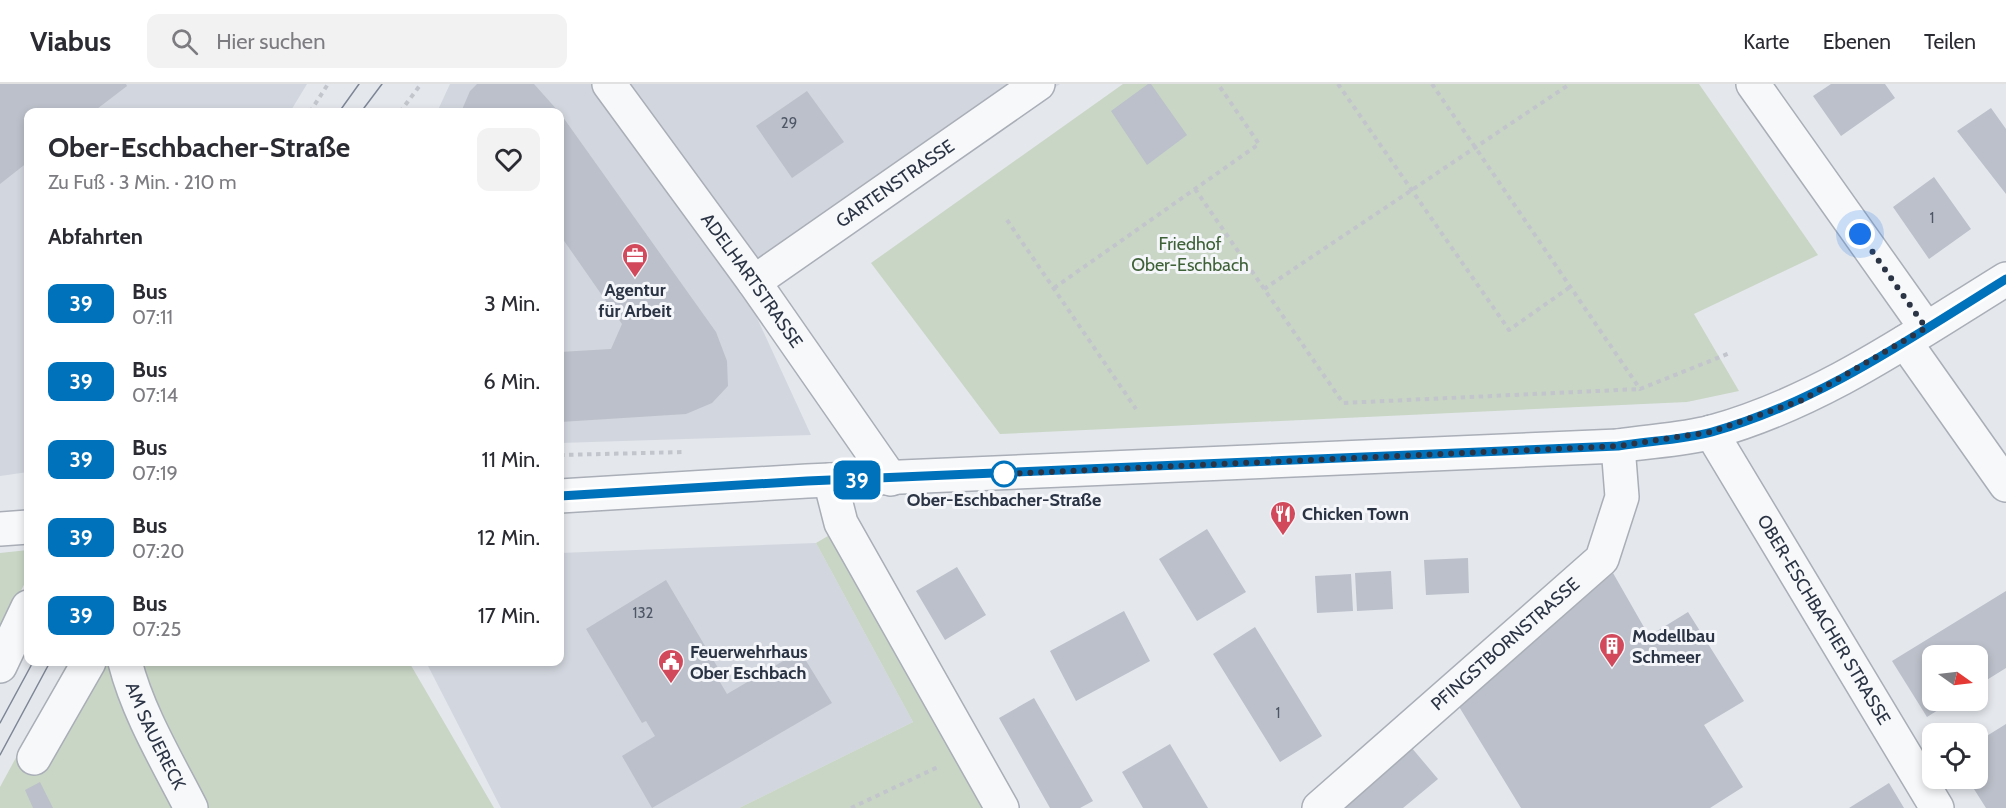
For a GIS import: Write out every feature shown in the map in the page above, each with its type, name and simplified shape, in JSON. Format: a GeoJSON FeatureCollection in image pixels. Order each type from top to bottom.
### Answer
{"type":"FeatureCollection","features":[{"type":"Feature","properties":{"kind":"street","name":"ADELHARTSTRASSE"},"geometry":{"type":"LineString","coordinates":[[609,84],[754,282],[891,479]]}},
{"type":"Feature","properties":{"kind":"street","name":"GARTENSTRASSE"},"geometry":{"type":"LineString","coordinates":[[754,282],[1038,84]]}},
{"type":"Feature","properties":{"kind":"street"},"geometry":{"type":"LineString","coordinates":[[1753,84],[1916,335],[2006,485]]}},
{"type":"Feature","properties":{"kind":"street"},"geometry":{"type":"LineString","coordinates":[[564,496],[831,480],[1618,446],[1711,432],[1802,400],[1916,335],[2006,279]]}},
{"type":"Feature","properties":{"kind":"street","name":"OBER-ESCHBACHER STRASSE"},"geometry":{"type":"LineString","coordinates":[[1711,432],[1937,808]]}},
{"type":"Feature","properties":{"kind":"street","name":"PFINGSTBORNSTRASSE"},"geometry":{"type":"LineString","coordinates":[[1319,808],[1602,559],[1622,497],[1618,446]]}},
{"type":"Feature","properties":{"kind":"street"},"geometry":{"type":"LineString","coordinates":[[831,480],[841,523],[1002,808]]}},
{"type":"Feature","properties":{"kind":"street"},"geometry":{"type":"LineString","coordinates":[[0,529],[24,527]]}},
{"type":"Feature","properties":{"kind":"street"},"geometry":{"type":"LineString","coordinates":[[0,666],[24,615]]}},
{"type":"Feature","properties":{"kind":"street"},"geometry":{"type":"LineString","coordinates":[[34,758],[87,666]]}},
{"type":"Feature","properties":{"kind":"street","name":"AM SAUERECK"},"geometry":{"type":"LineString","coordinates":[[126,666],[129,678],[157,740],[191,808]]}},
{"type":"Feature","properties":{"kind":"path"},"geometry":{"type":"LineString","coordinates":[[313,108],[328,84]]}},
{"type":"Feature","properties":{"kind":"path"},"geometry":{"type":"LineString","coordinates":[[403,108],[421,84]]}},
{"type":"Feature","properties":{"kind":"path"},"geometry":{"type":"LineString","coordinates":[[1054,288],[1259,144],[1218,84]]}},
{"type":"Feature","properties":{"kind":"path"},"geometry":{"type":"LineString","coordinates":[[1338,84],[1509,330],[1570,287]]}},
{"type":"Feature","properties":{"kind":"path"},"geometry":{"type":"LineString","coordinates":[[1432,84],[1640,389]]}},
{"type":"Feature","properties":{"kind":"path"},"geometry":{"type":"LineString","coordinates":[[1264,289],[1570,84]]}},
{"type":"Feature","properties":{"kind":"path"},"geometry":{"type":"LineString","coordinates":[[1195,189],[1343,403],[1640,389],[1730,353]]}},
{"type":"Feature","properties":{"kind":"path"},"geometry":{"type":"LineString","coordinates":[[1007,220],[1136,409]]}},
{"type":"Feature","properties":{"kind":"path"},"geometry":{"type":"LineString","coordinates":[[850,808],[971,752]]}},
{"type":"Feature","properties":{"kind":"shaded area"},"geometry":{"type":"Polygon","coordinates":[[[0,84],[307,84],[292,108],[24,108],[24,473],[0,476],[0,84]]]}},
{"type":"Feature","properties":{"kind":"shaded area"},"geometry":{"type":"Polygon","coordinates":[[[450,84],[1060,84],[745,292],[811,435],[564,443],[564,108],[439,108],[450,84]]]}},
{"type":"Feature","properties":{"kind":"shaded area"},"geometry":{"type":"Polygon","coordinates":[[[816,543],[913,722],[739,808],[501,808],[428,666],[564,666],[564,553],[816,543]]]}},
{"type":"Feature","properties":{"kind":"green space","name":"Friedhof Ober-Eschbach"},"geometry":{"type":"Polygon","coordinates":[[[1123,84],[1699,84],[1818,255],[1694,314],[1739,391],[1687,402],[1000,434],[871,263],[1123,84]]]}},
{"type":"Feature","properties":{"kind":"green space"},"geometry":{"type":"Polygon","coordinates":[[[833,533],[990,808],[739,808],[913,722],[816,543],[833,533]]]}},
{"type":"Feature","properties":{"kind":"green space"},"geometry":{"type":"Polygon","coordinates":[[[24,550],[24,585],[0,631],[0,553],[24,550]]]}},
{"type":"Feature","properties":{"kind":"green space"},"geometry":{"type":"Polygon","coordinates":[[[66,666],[411,666],[494,808],[0,808],[0,787],[66,666]]]}},
{"type":"Feature","properties":{"kind":"building"},"geometry":{"type":"Polygon","coordinates":[[[0,84],[126,84],[127,86],[98,108],[24,108],[24,165],[0,184],[0,84]]]}},
{"type":"Feature","properties":{"kind":"building"},"geometry":{"type":"Polygon","coordinates":[[[477,84],[534,84],[555,108],[463,108],[470,91],[477,84]]]}},
{"type":"Feature","properties":{"kind":"building"},"geometry":{"type":"Polygon","coordinates":[[[1151,84],[1187,135],[1147,165],[1111,111],[1151,84]]]}},
{"type":"Feature","properties":{"kind":"building"},"geometry":{"type":"Polygon","coordinates":[[[1831,84],[1885,84],[1895,98],[1841,136],[1813,96],[1831,84]]]}},
{"type":"Feature","properties":{"kind":"building"},"geometry":{"type":"Polygon","coordinates":[[[807,91],[844,142],[792,178],[756,126],[807,91]]]}},
{"type":"Feature","properties":{"kind":"building"},"geometry":{"type":"Polygon","coordinates":[[[1991,108],[2006,129],[2006,194],[1957,131],[1991,108]]]}},
{"type":"Feature","properties":{"kind":"building","name":"Agentur für Arbeit"},"geometry":{"type":"Polygon","coordinates":[[[564,119],[716,332],[727,361],[728,386],[712,403],[686,414],[564,422],[564,352],[611,349],[622,324],[564,241],[564,119]]]}},
{"type":"Feature","properties":{"kind":"building"},"geometry":{"type":"Polygon","coordinates":[[[1934,177],[1971,229],[1929,259],[1893,207],[1934,177]]]}},
{"type":"Feature","properties":{"kind":"building"},"geometry":{"type":"Polygon","coordinates":[[[1207,529],[1246,592],[1197,621],[1159,559],[1207,529]]]}},
{"type":"Feature","properties":{"kind":"building"},"geometry":{"type":"Polygon","coordinates":[[[1468,558],[1469,593],[1426,595],[1424,560],[1468,558]]]}},
{"type":"Feature","properties":{"kind":"building"},"geometry":{"type":"Polygon","coordinates":[[[957,567],[986,615],[945,640],[916,591],[957,567]]]}},
{"type":"Feature","properties":{"kind":"building"},"geometry":{"type":"Polygon","coordinates":[[[1391,571],[1393,609],[1357,611],[1355,573],[1391,571]]]}},
{"type":"Feature","properties":{"kind":"building","name":"Modellbau Schmeer"},"geometry":{"type":"Polygon","coordinates":[[[1613,573],[1649,636],[1688,612],[1744,701],[1704,725],[1743,787],[1710,808],[1521,808],[1458,705],[1613,573]]]}},
{"type":"Feature","properties":{"kind":"building"},"geometry":{"type":"Polygon","coordinates":[[[1351,574],[1353,611],[1317,613],[1315,576],[1351,574]]]}},
{"type":"Feature","properties":{"kind":"building","name":"Feuerwehrhaus Ober Eschbach"},"geometry":{"type":"Polygon","coordinates":[[[666,580],[721,673],[717,677],[727,694],[800,651],[832,703],[652,808],[622,756],[655,736],[646,721],[642,723],[586,629],[666,580]]]}},
{"type":"Feature","properties":{"kind":"building"},"geometry":{"type":"Polygon","coordinates":[[[2006,591],[2006,668],[1988,679],[1988,645],[1922,645],[1922,709],[1892,661],[2006,591]]]}},
{"type":"Feature","properties":{"kind":"building"},"geometry":{"type":"Polygon","coordinates":[[[1124,611],[1150,661],[1076,701],[1050,651],[1124,611]]]}},
{"type":"Feature","properties":{"kind":"building"},"geometry":{"type":"Polygon","coordinates":[[[1255,627],[1322,736],[1280,762],[1213,654],[1255,627]]]}},
{"type":"Feature","properties":{"kind":"building"},"geometry":{"type":"Polygon","coordinates":[[[1034,698],[1093,801],[1080,808],[1050,808],[999,718],[1034,698]]]}},
{"type":"Feature","properties":{"kind":"building"},"geometry":{"type":"Polygon","coordinates":[[[1923,711],[1937,711],[1927,717],[1923,711]]]}},
{"type":"Feature","properties":{"kind":"building"},"geometry":{"type":"Polygon","coordinates":[[[2006,724],[2006,808],[1986,808],[1974,789],[1988,789],[1988,735],[2006,724]]]}},
{"type":"Feature","properties":{"kind":"building"},"geometry":{"type":"Polygon","coordinates":[[[1170,744],[1208,808],[1143,808],[1122,772],[1170,744]]]}},
{"type":"Feature","properties":{"kind":"building"},"geometry":{"type":"Polygon","coordinates":[[[1411,747],[1438,779],[1403,808],[1338,808],[1411,747]]]}},
{"type":"Feature","properties":{"kind":"building"},"geometry":{"type":"Polygon","coordinates":[[[40,782],[53,808],[33,808],[25,790],[40,782]]]}},
{"type":"Feature","properties":{"kind":"building"},"geometry":{"type":"Polygon","coordinates":[[[1889,783],[1904,808],[1849,808],[1889,783]]]}},
{"type":"Feature","properties":{"kind":"tram line"},"geometry":{"type":"LineString","coordinates":[[342,108],[359,84]]}},
{"type":"Feature","properties":{"kind":"tram line"},"geometry":{"type":"LineString","coordinates":[[364,108],[382,84]]}},
{"type":"Feature","properties":{"kind":"tram line"},"geometry":{"type":"LineString","coordinates":[[0,723],[31,666]]}},
{"type":"Feature","properties":{"kind":"tram line"},"geometry":{"type":"LineString","coordinates":[[0,755],[48,666]]}},
{"type":"Feature","properties":{"kind":"bus line","name":"39"},"geometry":{"type":"LineString","coordinates":[[564,496],[807,481],[1618,446],[1688,436],[1711,432],[1802,400],[1905,342],[2006,279]]}},
{"type":"Feature","properties":{"kind":"place","name":"Agentur für Arbeit"},"geometry":{"type":"Point","coordinates":[635,279]}},
{"type":"Feature","properties":{"kind":"place","name":"Ober-Eschbacher-Straße"},"geometry":{"type":"Point","coordinates":[1004,474]}},
{"type":"Feature","properties":{"kind":"place","name":"Chicken Town"},"geometry":{"type":"Point","coordinates":[1283,537]}},
{"type":"Feature","properties":{"kind":"place","name":"Modellbau Schmeer"},"geometry":{"type":"Point","coordinates":[1612,669]}},
{"type":"Feature","properties":{"kind":"place","name":"Feuerwehrhaus Ober Eschbach"},"geometry":{"type":"Point","coordinates":[671,685]}},
{"type":"Feature","properties":{"kind":"route"},"geometry":{"type":"LineString","coordinates":[[1004,474],[1001,474],[1618,446],[1711,432],[1802,400],[1926,328],[1860,234]]}}]}
